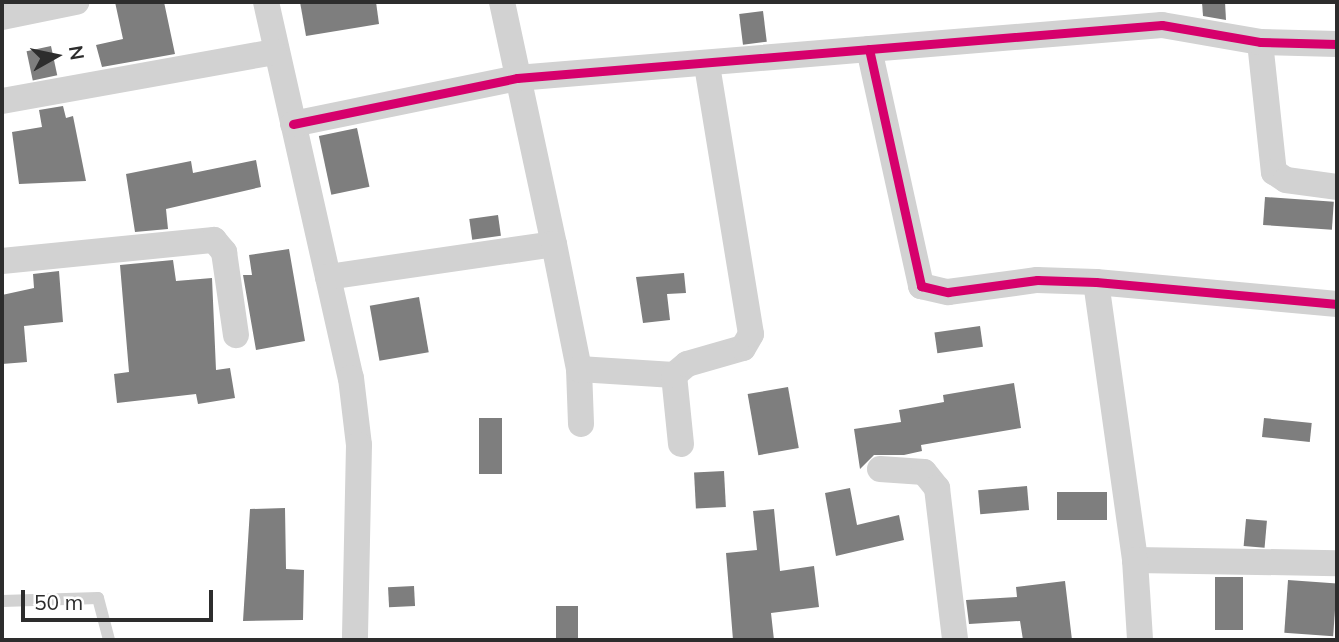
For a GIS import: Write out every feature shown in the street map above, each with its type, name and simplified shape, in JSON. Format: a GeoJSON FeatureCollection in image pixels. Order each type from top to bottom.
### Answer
{"type":"FeatureCollection","features":[{"type":"Feature","properties":{"kind":"street"},"geometry":{"type":"LineString","coordinates":[[2,17],[76,2]]}},
{"type":"Feature","properties":{"kind":"street"},"geometry":{"type":"LineString","coordinates":[[266,2],[274,52],[328,277],[359,445],[355,640]]}},
{"type":"Feature","properties":{"kind":"street"},"geometry":{"type":"LineString","coordinates":[[509,3],[517,78],[579,369],[580,424]]}},
{"type":"Feature","properties":{"kind":"street"},"geometry":{"type":"LineString","coordinates":[[293,124],[517,78],[707,65],[1162,25],[1260,42],[1337,44]]}},
{"type":"Feature","properties":{"kind":"street"},"geometry":{"type":"LineString","coordinates":[[1260,42],[1274,172],[1286,180],[1337,187]]}},
{"type":"Feature","properties":{"kind":"street"},"geometry":{"type":"LineString","coordinates":[[869,49],[922,286],[948,292],[1037,280],[1096,282],[1337,304]]}},
{"type":"Feature","properties":{"kind":"street"},"geometry":{"type":"LineString","coordinates":[[2,101],[274,52]]}},
{"type":"Feature","properties":{"kind":"street"},"geometry":{"type":"LineString","coordinates":[[579,369],[674,376],[687,364],[743,348],[751,334],[707,65]]}},
{"type":"Feature","properties":{"kind":"street"},"geometry":{"type":"LineString","coordinates":[[2,261],[214,240],[224,252],[236,335]]}},
{"type":"Feature","properties":{"kind":"street"},"geometry":{"type":"LineString","coordinates":[[328,277],[554,244]]}},
{"type":"Feature","properties":{"kind":"street"},"geometry":{"type":"LineString","coordinates":[[1096,282],[1135,560],[1140,640]]}},
{"type":"Feature","properties":{"kind":"street"},"geometry":{"type":"LineString","coordinates":[[674,376],[681,444]]}},
{"type":"Feature","properties":{"kind":"street"},"geometry":{"type":"LineString","coordinates":[[880,469],[924,472],[937,488],[956,640]]}},
{"type":"Feature","properties":{"kind":"street"},"geometry":{"type":"LineString","coordinates":[[1135,560],[1337,564]]}},
{"type":"Feature","properties":{"kind":"lane"},"geometry":{"type":"LineString","coordinates":[[2,601],[98,598],[109,640]]}},
{"type":"Feature","properties":{"kind":"building"},"geometry":{"type":"Polygon","coordinates":[[[115,2],[164,2],[175,54],[102,67],[96,45],[123,39],[115,2]]]}},
{"type":"Feature","properties":{"kind":"building"},"geometry":{"type":"Polygon","coordinates":[[[300,2],[376,2],[379,24],[306,36],[300,2]]]}},
{"type":"Feature","properties":{"kind":"building"},"geometry":{"type":"Polygon","coordinates":[[[1202,2],[1225,2],[1226,20],[1203,16],[1202,2]]]}},
{"type":"Feature","properties":{"kind":"building"},"geometry":{"type":"Polygon","coordinates":[[[763,11],[767,42],[743,45],[739,14],[763,11]]]}},
{"type":"Feature","properties":{"kind":"building"},"geometry":{"type":"Polygon","coordinates":[[[51,46],[57,75],[33,81],[27,51],[51,46]]]}},
{"type":"Feature","properties":{"kind":"building"},"geometry":{"type":"Polygon","coordinates":[[[63,106],[66,118],[73,116],[86,181],[19,184],[12,132],[42,127],[39,110],[63,106]]]}},
{"type":"Feature","properties":{"kind":"building"},"geometry":{"type":"Polygon","coordinates":[[[357,128],[369,187],[331,195],[319,136],[357,128]]]}},
{"type":"Feature","properties":{"kind":"building"},"geometry":{"type":"Polygon","coordinates":[[[256,160],[261,187],[166,209],[168,229],[135,232],[126,174],[191,161],[193,173],[256,160]]]}},
{"type":"Feature","properties":{"kind":"building"},"geometry":{"type":"Polygon","coordinates":[[[1265,197],[1334,202],[1332,230],[1263,225],[1265,197]]]}},
{"type":"Feature","properties":{"kind":"building"},"geometry":{"type":"Polygon","coordinates":[[[498,215],[501,236],[472,240],[469,219],[498,215]]]}},
{"type":"Feature","properties":{"kind":"building"},"geometry":{"type":"Polygon","coordinates":[[[289,249],[305,341],[256,350],[243,275],[252,275],[249,255],[289,249]]]}},
{"type":"Feature","properties":{"kind":"building"},"geometry":{"type":"Polygon","coordinates":[[[173,260],[176,281],[212,278],[216,370],[230,368],[235,398],[198,404],[196,394],[117,403],[114,374],[129,372],[120,265],[173,260]]]}},
{"type":"Feature","properties":{"kind":"building"},"geometry":{"type":"Polygon","coordinates":[[[59,271],[63,322],[24,326],[27,362],[2,364],[2,295],[34,288],[33,274],[59,271]]]}},
{"type":"Feature","properties":{"kind":"building"},"geometry":{"type":"Polygon","coordinates":[[[684,273],[686,293],[667,294],[670,320],[643,323],[636,277],[684,273]]]}},
{"type":"Feature","properties":{"kind":"building"},"geometry":{"type":"Polygon","coordinates":[[[419,297],[429,352],[379,361],[370,306],[419,297]]]}},
{"type":"Feature","properties":{"kind":"building"},"geometry":{"type":"Polygon","coordinates":[[[980,326],[983,347],[937,353],[934,332],[980,326]]]}},
{"type":"Feature","properties":{"kind":"building"},"geometry":{"type":"Polygon","coordinates":[[[1014,383],[1021,428],[921,445],[922,451],[904,455],[874,455],[860,469],[854,429],[901,422],[899,410],[944,402],[943,395],[1014,383]]]}},
{"type":"Feature","properties":{"kind":"building"},"geometry":{"type":"Polygon","coordinates":[[[788,387],[799,448],[758,455],[748,394],[788,387]]]}},
{"type":"Feature","properties":{"kind":"building"},"geometry":{"type":"Polygon","coordinates":[[[479,418],[502,418],[502,474],[479,474],[479,418]]]}},
{"type":"Feature","properties":{"kind":"building"},"geometry":{"type":"Polygon","coordinates":[[[1264,418],[1312,423],[1310,442],[1262,437],[1264,418]]]}},
{"type":"Feature","properties":{"kind":"building"},"geometry":{"type":"Polygon","coordinates":[[[724,471],[726,507],[696,509],[694,473],[724,471]]]}},
{"type":"Feature","properties":{"kind":"building"},"geometry":{"type":"Polygon","coordinates":[[[1027,486],[1029,510],[980,514],[978,490],[1027,486]]]}},
{"type":"Feature","properties":{"kind":"building"},"geometry":{"type":"Polygon","coordinates":[[[850,488],[857,525],[899,515],[904,540],[836,556],[825,493],[850,488]]]}},
{"type":"Feature","properties":{"kind":"building"},"geometry":{"type":"Polygon","coordinates":[[[1057,492],[1107,492],[1107,520],[1057,520],[1057,492]]]}},
{"type":"Feature","properties":{"kind":"building"},"geometry":{"type":"Polygon","coordinates":[[[285,508],[286,569],[304,570],[303,620],[243,621],[250,509],[285,508]]]}},
{"type":"Feature","properties":{"kind":"building"},"geometry":{"type":"Polygon","coordinates":[[[774,509],[780,571],[814,566],[819,607],[771,613],[774,640],[733,640],[726,553],[757,550],[753,511],[774,509]]]}},
{"type":"Feature","properties":{"kind":"building"},"geometry":{"type":"Polygon","coordinates":[[[1246,519],[1267,521],[1265,548],[1244,546],[1246,519]]]}},
{"type":"Feature","properties":{"kind":"building"},"geometry":{"type":"Polygon","coordinates":[[[1215,577],[1243,577],[1243,630],[1215,630],[1215,577]]]}},
{"type":"Feature","properties":{"kind":"building"},"geometry":{"type":"Polygon","coordinates":[[[1288,580],[1337,583],[1333,636],[1284,633],[1288,580]]]}},
{"type":"Feature","properties":{"kind":"building"},"geometry":{"type":"Polygon","coordinates":[[[1065,581],[1072,640],[1023,640],[1020,621],[969,624],[966,600],[1017,597],[1016,587],[1065,581]]]}},
{"type":"Feature","properties":{"kind":"building"},"geometry":{"type":"Polygon","coordinates":[[[414,586],[415,606],[389,607],[388,587],[414,586]]]}},
{"type":"Feature","properties":{"kind":"building"},"geometry":{"type":"Polygon","coordinates":[[[556,606],[578,606],[578,640],[556,640],[556,606]]]}},
{"type":"Feature","properties":{"kind":"cycle path"},"geometry":{"type":"LineString","coordinates":[[293,124],[517,78],[1162,25],[1260,42],[1337,44]]}},
{"type":"Feature","properties":{"kind":"cycle path"},"geometry":{"type":"LineString","coordinates":[[869,49],[921,286],[948,292],[1037,280],[1096,282],[1337,304]]}}]}
